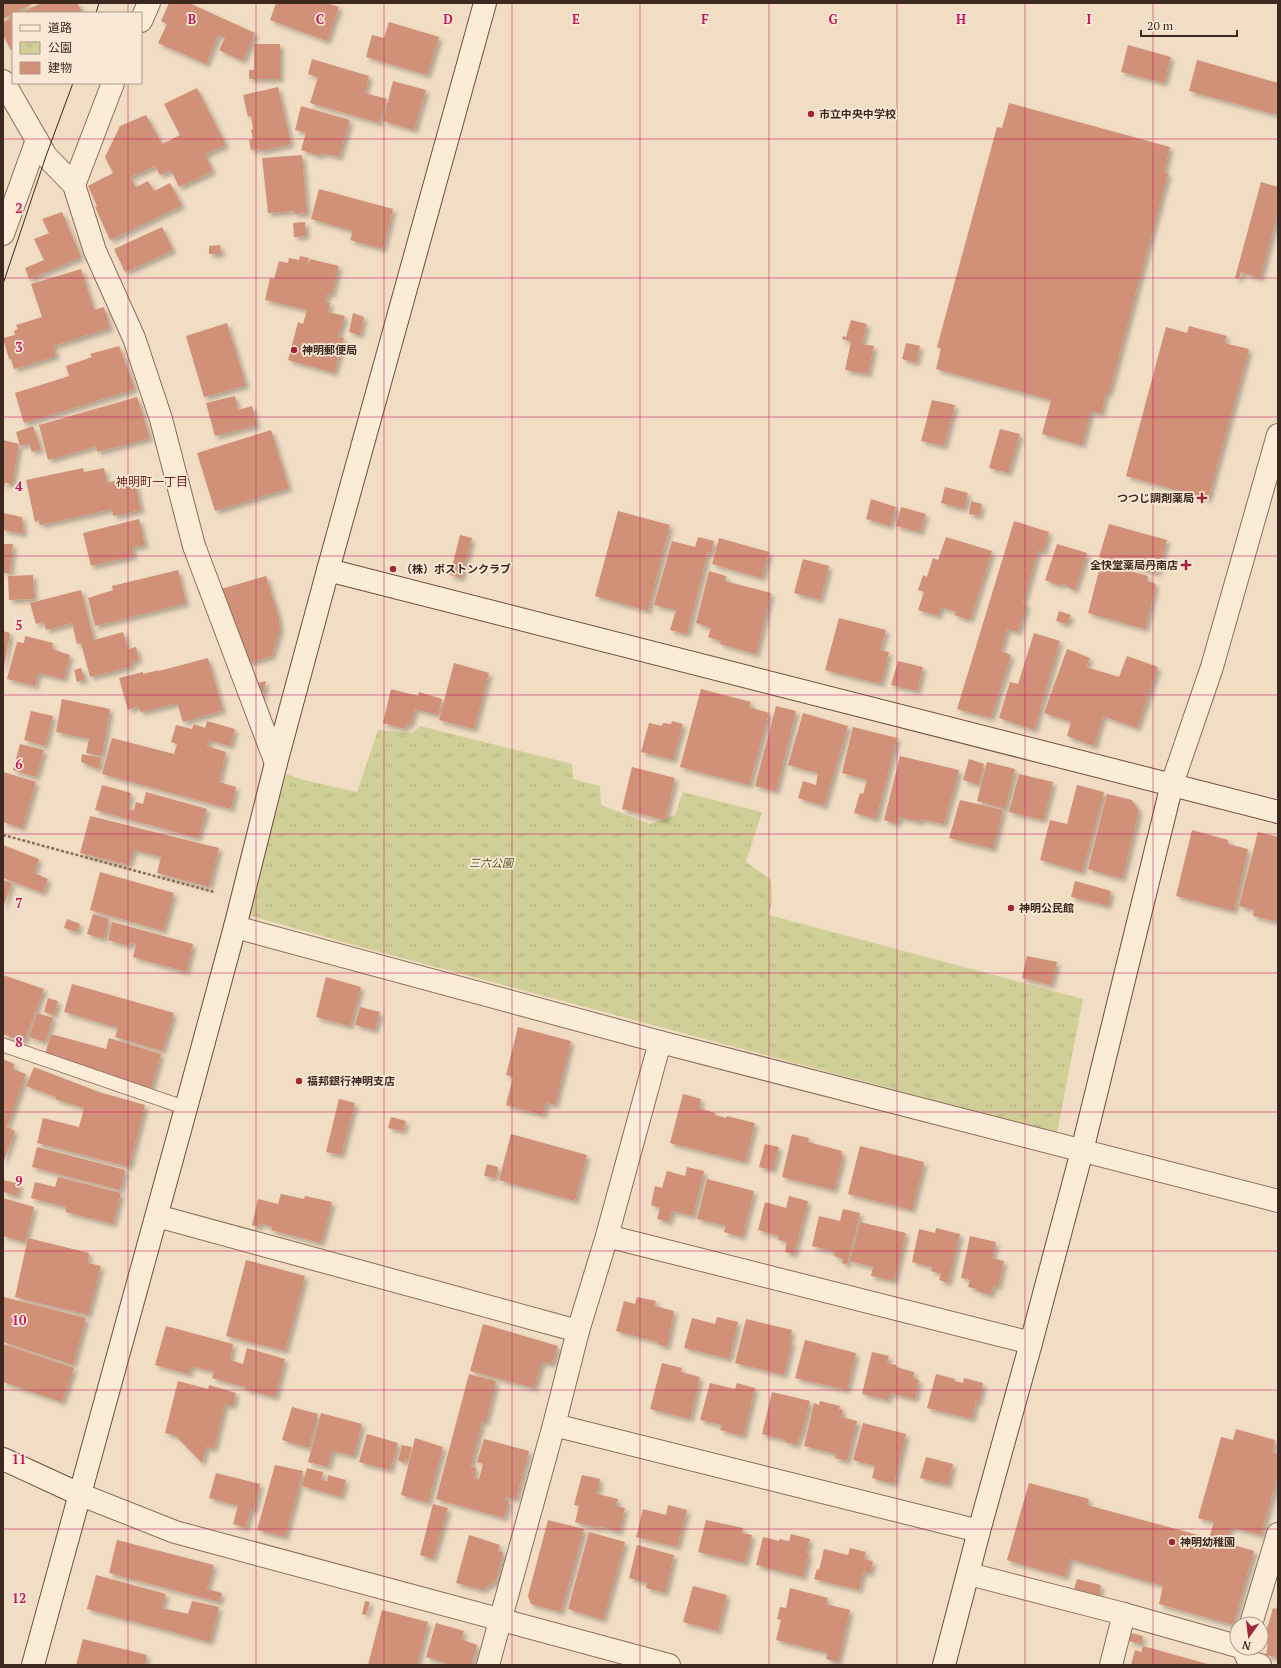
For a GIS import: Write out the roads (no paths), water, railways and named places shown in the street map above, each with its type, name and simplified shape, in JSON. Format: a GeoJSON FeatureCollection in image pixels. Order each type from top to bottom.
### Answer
{"type":"FeatureCollection","features":[{"type":"Feature","properties":{"kind":"street"},"geometry":{"type":"LineString","coordinates":[[142,19],[149,3]]}},
{"type":"Feature","properties":{"kind":"street"},"geometry":{"type":"LineString","coordinates":[[33,1665],[235,927],[276,763],[328,570],[485,3]]}},
{"type":"Feature","properties":{"kind":"street"},"geometry":{"type":"LineString","coordinates":[[3,81],[46,156],[74,185],[95,250],[134,338],[161,419],[194,546],[276,763]]}},
{"type":"Feature","properties":{"kind":"street"},"geometry":{"type":"LineString","coordinates":[[74,185],[113,84]]}},
{"type":"Feature","properties":{"kind":"street"},"geometry":{"type":"LineString","coordinates":[[3,234],[37,140]]}},
{"type":"Feature","properties":{"kind":"street"},"geometry":{"type":"LineString","coordinates":[[944,1665],[979,1531],[1032,1344],[1082,1151],[1172,784],[1212,667],[1278,434]]}},
{"type":"Feature","properties":{"kind":"street"},"geometry":{"type":"LineString","coordinates":[[328,570],[1278,812]]}},
{"type":"Feature","properties":{"kind":"street"},"geometry":{"type":"LineString","coordinates":[[235,927],[660,1042],[1278,1201]]}},
{"type":"Feature","properties":{"kind":"street"},"geometry":{"type":"LineString","coordinates":[[488,1665],[554,1425],[578,1331],[607,1236],[660,1042]]}},
{"type":"Feature","properties":{"kind":"street"},"geometry":{"type":"LineString","coordinates":[[157,1216],[578,1331]]}},
{"type":"Feature","properties":{"kind":"street"},"geometry":{"type":"LineString","coordinates":[[607,1236],[1032,1344]]}},
{"type":"Feature","properties":{"kind":"street"},"geometry":{"type":"LineString","coordinates":[[554,1425],[979,1531]]}},
{"type":"Feature","properties":{"kind":"street"},"geometry":{"type":"LineString","coordinates":[[3,1459],[79,1494],[175,1532],[500,1618],[669,1665]]}},
{"type":"Feature","properties":{"kind":"street"},"geometry":{"type":"LineString","coordinates":[[1253,1616],[1278,1534]]}},
{"type":"Feature","properties":{"kind":"street"},"geometry":{"type":"LineString","coordinates":[[969,1574],[1124,1614],[1229,1644]]}},
{"type":"Feature","properties":{"kind":"street"},"geometry":{"type":"LineString","coordinates":[[1111,1665],[1124,1614]]}},
{"type":"Feature","properties":{"kind":"street"},"geometry":{"type":"LineString","coordinates":[[1247,1656],[1249,1662],[1260,1665]]}},
{"type":"Feature","properties":{"kind":"lane"},"geometry":{"type":"LineString","coordinates":[[3,1045],[186,1108]]}},
{"type":"Feature","properties":{"kind":"tram line"},"geometry":{"type":"LineString","coordinates":[[96,12],[99,3]]}},
{"type":"Feature","properties":{"kind":"tram line"},"geometry":{"type":"LineString","coordinates":[[3,284],[46,156],[73,84]]}},
{"type":"Feature","properties":{"kind":"place","name":"市立中央中学校"},"geometry":{"type":"Point","coordinates":[811,114]}},
{"type":"Feature","properties":{"kind":"place","name":"神明郵便局"},"geometry":{"type":"Point","coordinates":[294,350]}},
{"type":"Feature","properties":{"kind":"place","name":"つつじ調剤薬局"},"geometry":{"type":"Point","coordinates":[1202,498]}},
{"type":"Feature","properties":{"kind":"place","name":"全快堂薬局丹南店"},"geometry":{"type":"Point","coordinates":[1186,565]}},
{"type":"Feature","properties":{"kind":"place","name":"（株）ボストンクラブ"},"geometry":{"type":"Point","coordinates":[393,569]}},
{"type":"Feature","properties":{"kind":"place","name":"神明公民館"},"geometry":{"type":"Point","coordinates":[1011,908]}},
{"type":"Feature","properties":{"kind":"place","name":"福邦銀行神明支店"},"geometry":{"type":"Point","coordinates":[299,1081]}},
{"type":"Feature","properties":{"kind":"place","name":"神明幼稚園"},"geometry":{"type":"Point","coordinates":[1172,1542]}},
{"type":"Feature","properties":{"kind":"district","name":"神明町一丁目"},"geometry":{"type":"Point","coordinates":[152,482]}},
{"type":"Feature","properties":{"kind":"park label","name":"三六公園"},"geometry":{"type":"Point","coordinates":[491,863]}}]}
